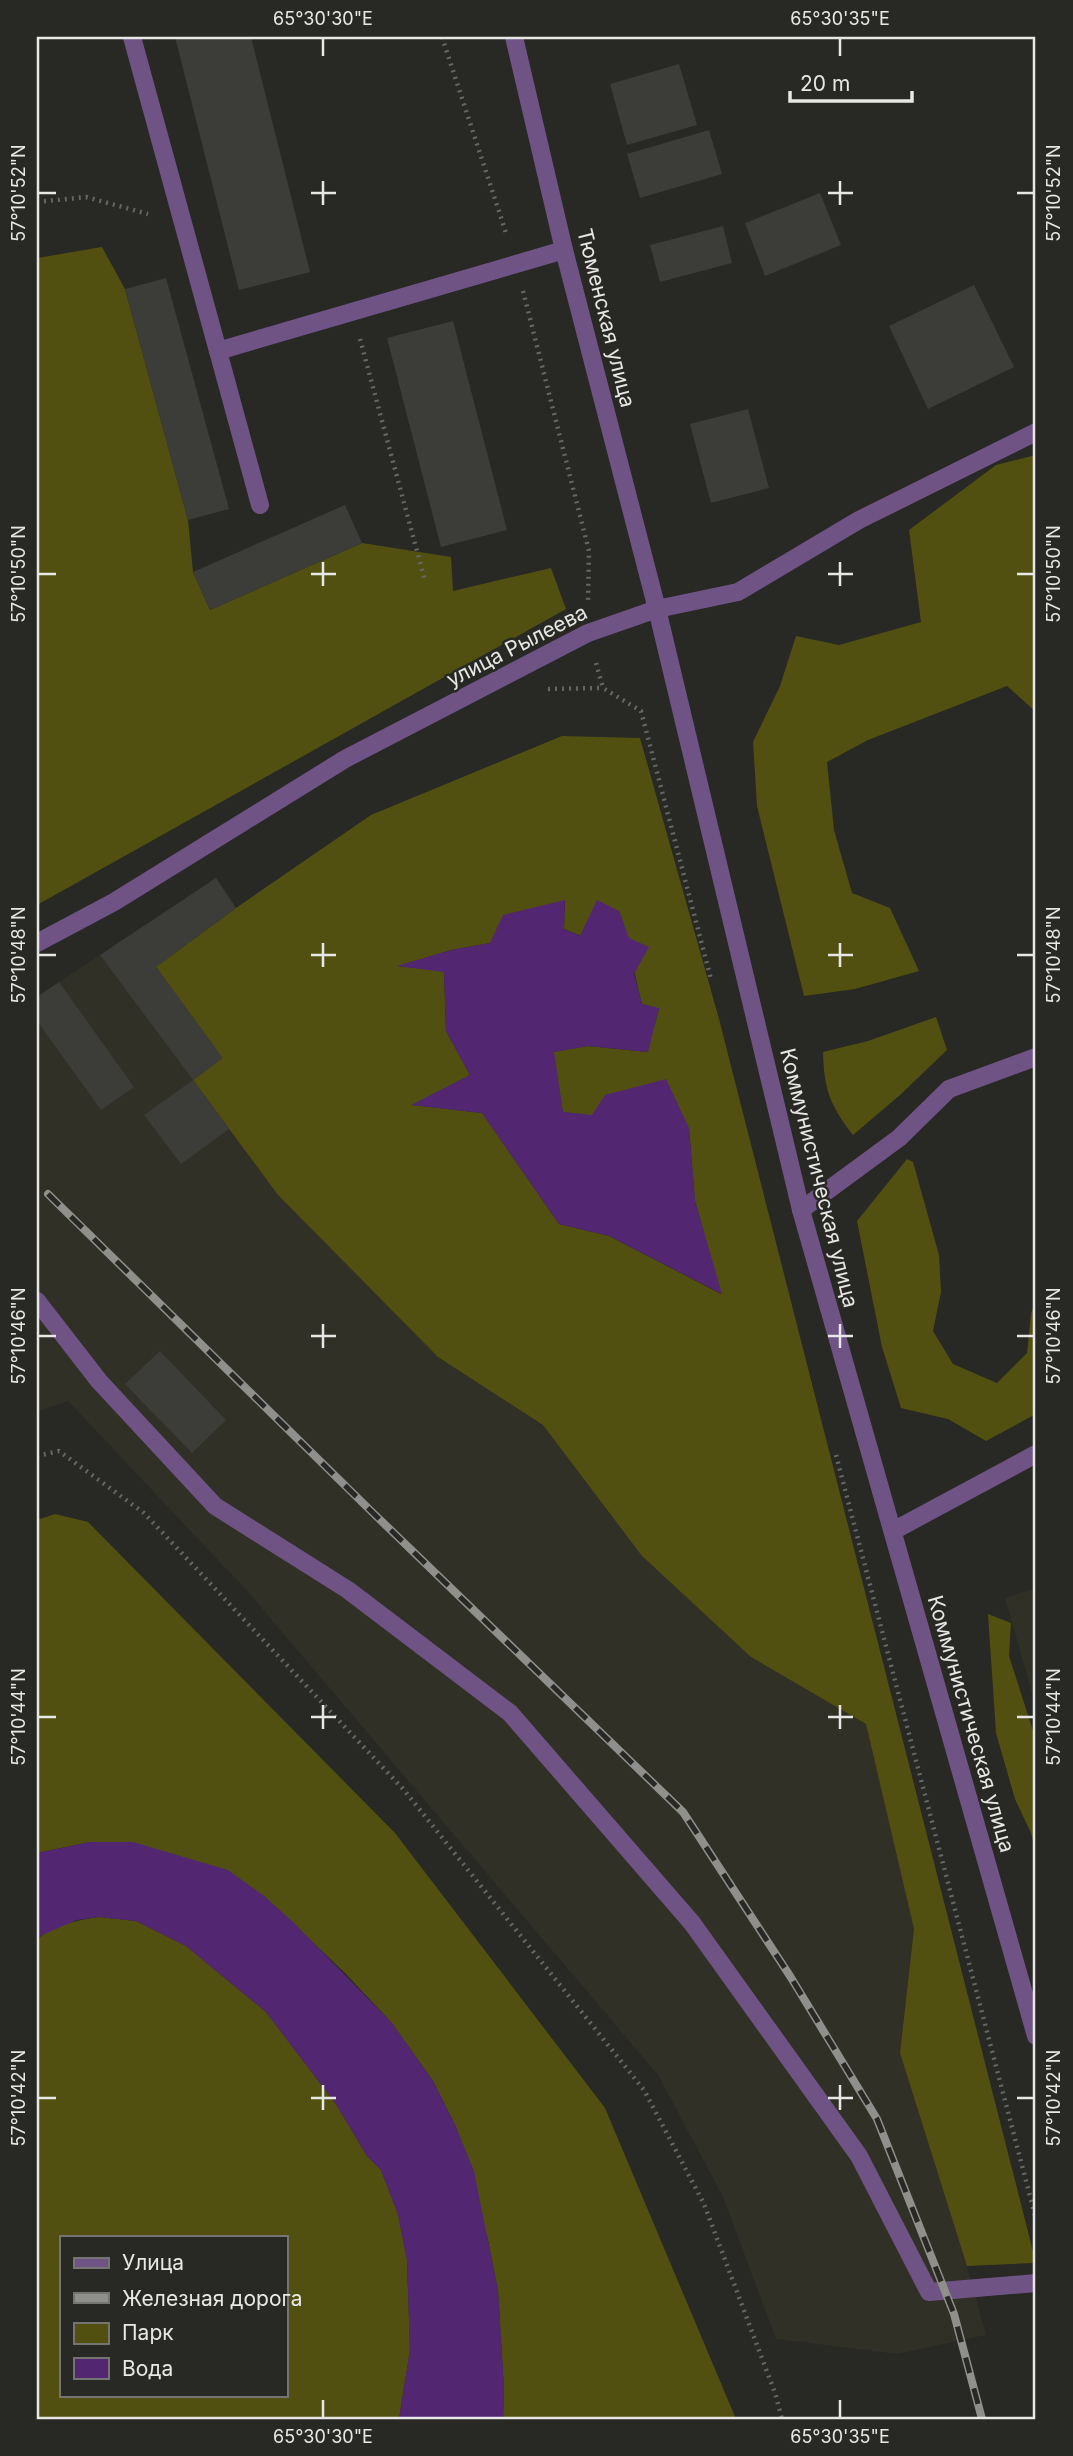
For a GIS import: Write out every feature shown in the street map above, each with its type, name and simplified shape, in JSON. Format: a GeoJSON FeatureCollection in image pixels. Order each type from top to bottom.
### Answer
{"type":"FeatureCollection","features":[{"type":"Feature","properties":{"kind":"street"},"geometry":{"type":"LineString","coordinates":[[132,37],[260,505]]}},
{"type":"Feature","properties":{"kind":"street","name":"Тюменская улица"},"geometry":{"type":"LineString","coordinates":[[514,37],[565,250],[657,609]]}},
{"type":"Feature","properties":{"kind":"street"},"geometry":{"type":"LineString","coordinates":[[218,351],[565,250]]}},
{"type":"Feature","properties":{"kind":"street","name":"улица Рылеева"},"geometry":{"type":"LineString","coordinates":[[37,943],[114,902],[345,759],[588,634],[657,609],[738,592],[859,520],[1036,432]]}},
{"type":"Feature","properties":{"kind":"street","name":"Коммунистическая улица"},"geometry":{"type":"LineString","coordinates":[[657,609],[801,1210],[1036,2036]]}},
{"type":"Feature","properties":{"kind":"street"},"geometry":{"type":"LineString","coordinates":[[801,1210],[899,1138],[949,1089],[1036,1057]]}},
{"type":"Feature","properties":{"kind":"street"},"geometry":{"type":"LineString","coordinates":[[37,1301],[99,1381],[215,1506],[348,1590],[510,1713],[692,1923],[859,2156],[929,2292],[1036,2283]]}},
{"type":"Feature","properties":{"kind":"street"},"geometry":{"type":"LineString","coordinates":[[892,1531],[1036,1454]]}},
{"type":"Feature","properties":{"kind":"path"},"geometry":{"type":"LineString","coordinates":[[442,37],[516,264],[589,551],[588,634],[603,688],[641,711],[712,980]]}},
{"type":"Feature","properties":{"kind":"path"},"geometry":{"type":"LineString","coordinates":[[37,202],[86,197],[183,223]]}},
{"type":"Feature","properties":{"kind":"path"},"geometry":{"type":"LineString","coordinates":[[353,311],[425,581]]}},
{"type":"Feature","properties":{"kind":"path"},"geometry":{"type":"LineString","coordinates":[[37,1456],[59,1451],[144,1513],[404,1790],[644,2090],[705,2204],[775,2393],[782,2419]]}},
{"type":"Feature","properties":{"kind":"path"},"geometry":{"type":"LineString","coordinates":[[835,1452],[1036,2219]]}},
{"type":"Feature","properties":{"kind":"shaded area"},"geometry":{"type":"Polygon","coordinates":[[[216,878],[236,908],[156,968],[223,1058],[193,1080],[278,1195],[438,1357],[543,1425],[642,1556],[751,1657],[866,1724],[914,1929],[900,2053],[986,2335],[897,2354],[776,2339],[723,2197],[658,2075],[248,1592],[68,1401],[37,1412],[37,997],[216,878]]]}},
{"type":"Feature","properties":{"kind":"shaded area"},"geometry":{"type":"Polygon","coordinates":[[[1036,1588],[1036,1707],[1005,1598],[1036,1588]]]}},
{"type":"Feature","properties":{"kind":"green space"},"geometry":{"type":"Polygon","coordinates":[[[102,247],[125,289],[188,520],[193,572],[210,610],[362,543],[451,557],[453,591],[551,568],[566,609],[37,905],[37,258],[102,247]]]}},
{"type":"Feature","properties":{"kind":"green space"},"geometry":{"type":"Polygon","coordinates":[[[1036,455],[1036,712],[1007,686],[868,740],[827,762],[834,830],[852,893],[890,908],[919,971],[855,989],[804,996],[757,806],[753,742],[780,686],[796,636],[839,645],[921,622],[909,530],[996,465],[1036,455]]]}},
{"type":"Feature","properties":{"kind":"green space"},"geometry":{"type":"Polygon","coordinates":[[[562,736],[640,738],[719,1019],[1036,2263],[967,2266],[900,2053],[914,1929],[866,1724],[751,1657],[642,1556],[543,1425],[438,1357],[278,1195],[193,1080],[222,1058],[156,967],[371,815],[562,736]],[[565,901],[490,943],[451,950],[399,966],[444,971],[446,1031],[470,1075],[413,1105],[482,1113],[559,1224],[609,1236],[721,1294],[695,1201],[689,1128],[563,1112],[553,1052],[588,1046],[647,1052],[659,1009],[642,1004],[619,911],[581,936],[564,929],[565,901]]]}},
{"type":"Feature","properties":{"kind":"green space"},"geometry":{"type":"Polygon","coordinates":[[[936,1017],[947,1050],[853,1135],[830,1096],[823,1052],[868,1041],[936,1017]]]}},
{"type":"Feature","properties":{"kind":"green space"},"geometry":{"type":"Polygon","coordinates":[[[907,1159],[913,1162],[939,1255],[941,1292],[933,1331],[953,1364],[997,1383],[1027,1353],[1031,1314],[1036,1298],[1036,1414],[986,1441],[948,1419],[901,1408],[882,1347],[857,1221],[907,1159]]]}},
{"type":"Feature","properties":{"kind":"green space"},"geometry":{"type":"Polygon","coordinates":[[[55,1514],[88,1522],[395,1833],[605,2108],[736,2419],[503,2419],[504,2389],[498,2291],[488,2240],[456,2127],[433,2081],[391,2022],[344,1972],[264,1896],[90,1842],[37,1853],[37,1520],[55,1514]]]}},
{"type":"Feature","properties":{"kind":"green space"},"geometry":{"type":"Polygon","coordinates":[[[988,1614],[1011,1623],[1009,1656],[1036,1740],[1036,1854],[1031,1833],[1015,1799],[996,1733],[988,1614]]]}},
{"type":"Feature","properties":{"kind":"green space"},"geometry":{"type":"Polygon","coordinates":[[[99,1917],[136,1921],[186,1946],[266,2012],[336,2104],[367,2156],[381,2170],[398,2214],[407,2260],[410,2350],[399,2419],[37,2419],[37,1940],[58,1927],[99,1917]]]}},
{"type":"Feature","properties":{"kind":"water"},"geometry":{"type":"Polygon","coordinates":[[[565,900],[564,929],[580,936],[597,900],[619,911],[629,938],[649,947],[634,974],[642,1004],[659,1008],[648,1052],[588,1046],[554,1052],[563,1112],[592,1115],[605,1095],[666,1079],[689,1128],[695,1201],[722,1294],[609,1236],[559,1224],[482,1113],[411,1105],[470,1075],[446,1031],[444,972],[397,966],[451,950],[490,943],[503,915],[565,900]]]}},
{"type":"Feature","properties":{"kind":"water"},"geometry":{"type":"Polygon","coordinates":[[[90,1842],[133,1842],[228,1870],[264,1896],[294,1923],[391,2022],[433,2081],[474,2171],[498,2291],[504,2389],[503,2419],[399,2419],[410,2350],[407,2260],[398,2214],[381,2170],[367,2156],[336,2104],[266,2012],[186,1946],[136,1921],[99,1917],[77,1920],[42,1935],[37,1940],[37,1853],[90,1842]]]}},
{"type":"Feature","properties":{"kind":"building"},"geometry":{"type":"Polygon","coordinates":[[[175,37],[251,37],[310,272],[239,290],[175,37]]]}},
{"type":"Feature","properties":{"kind":"building"},"geometry":{"type":"Polygon","coordinates":[[[679,64],[697,125],[627,145],[610,84],[679,64]]]}},
{"type":"Feature","properties":{"kind":"building"},"geometry":{"type":"Polygon","coordinates":[[[709,130],[722,174],[640,198],[627,154],[709,130]]]}},
{"type":"Feature","properties":{"kind":"building"},"geometry":{"type":"Polygon","coordinates":[[[820,193],[841,245],[765,276],[745,223],[820,193]]]}},
{"type":"Feature","properties":{"kind":"building"},"geometry":{"type":"Polygon","coordinates":[[[723,226],[732,263],[660,282],[650,245],[723,226]]]}},
{"type":"Feature","properties":{"kind":"building"},"geometry":{"type":"Polygon","coordinates":[[[166,278],[229,509],[188,520],[125,289],[166,278]]]}},
{"type":"Feature","properties":{"kind":"building"},"geometry":{"type":"Polygon","coordinates":[[[974,285],[1014,367],[928,409],[889,326],[974,285]]]}},
{"type":"Feature","properties":{"kind":"building"},"geometry":{"type":"Polygon","coordinates":[[[453,321],[507,530],[441,547],[387,338],[453,321]]]}},
{"type":"Feature","properties":{"kind":"building"},"geometry":{"type":"Polygon","coordinates":[[[748,409],[769,488],[711,503],[690,424],[748,409]]]}},
{"type":"Feature","properties":{"kind":"building"},"geometry":{"type":"Polygon","coordinates":[[[345,505],[362,543],[210,610],[193,572],[345,505]]]}},
{"type":"Feature","properties":{"kind":"building"},"geometry":{"type":"Polygon","coordinates":[[[216,878],[236,908],[156,967],[223,1058],[193,1080],[100,955],[216,878]]]}},
{"type":"Feature","properties":{"kind":"building"},"geometry":{"type":"Polygon","coordinates":[[[59,982],[134,1087],[101,1110],[37,1021],[37,997],[59,982]]]}},
{"type":"Feature","properties":{"kind":"building"},"geometry":{"type":"Polygon","coordinates":[[[193,1080],[229,1129],[181,1164],[144,1115],[193,1080]]]}},
{"type":"Feature","properties":{"kind":"building"},"geometry":{"type":"Polygon","coordinates":[[[160,1351],[226,1420],[192,1453],[125,1384],[160,1351]]]}},
{"type":"Feature","properties":{"kind":"railway"},"geometry":{"type":"LineString","coordinates":[[48,1194],[683,1812],[790,1976],[877,2119],[954,2314],[982,2419]]}}]}
